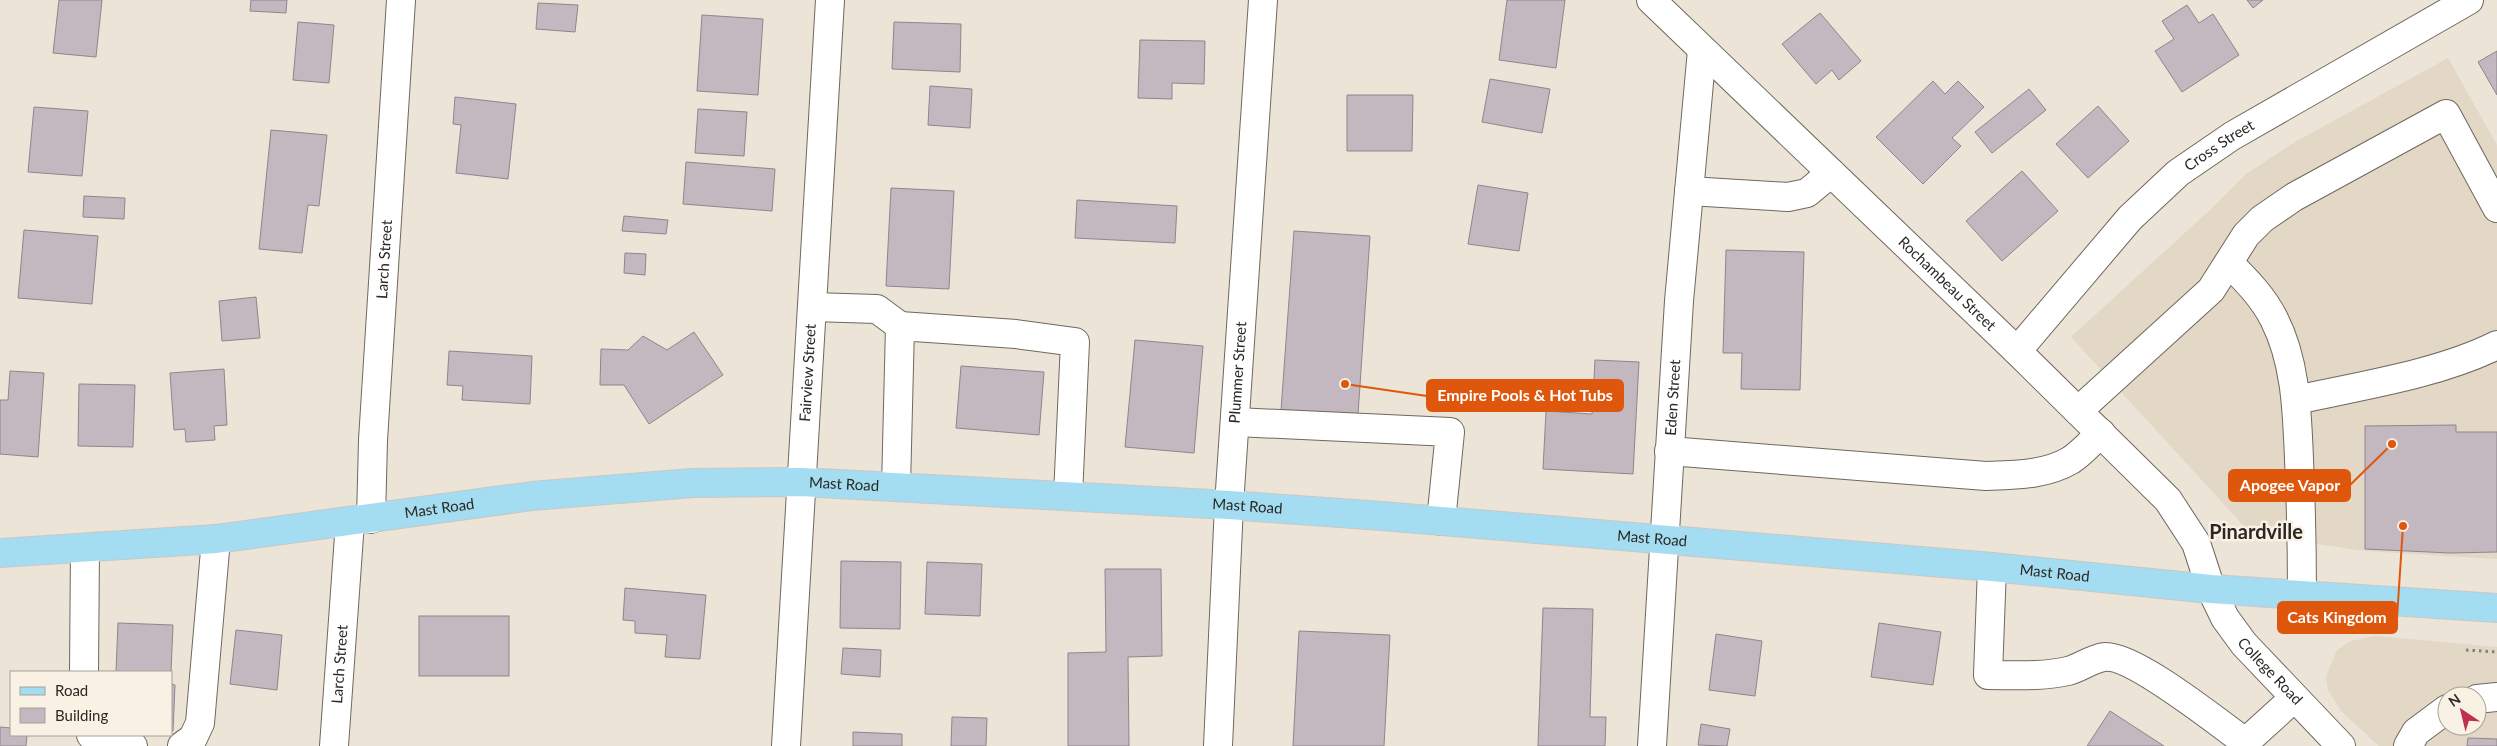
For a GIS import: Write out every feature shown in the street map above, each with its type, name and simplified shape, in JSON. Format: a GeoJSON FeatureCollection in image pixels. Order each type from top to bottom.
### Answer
{"type":"FeatureCollection","features":[{"type":"Feature","properties":{"kind":"main road","name":"Mast Road"},"geometry":{"type":"LineString","coordinates":[[0,553],[216,539],[360,521],[532,496],[693,483],[801,482],[1230,505],[1992,567],[2212,589],[2497,608]]}},
{"type":"Feature","properties":{"kind":"street","name":"Larch Street"},"geometry":{"type":"LineString","coordinates":[[334,746],[360,521],[373,440],[401,0]]}},
{"type":"Feature","properties":{"kind":"street","name":"Fairview Street"},"geometry":{"type":"LineString","coordinates":[[786,746],[830,0]]}},
{"type":"Feature","properties":{"kind":"street","name":"Plummer Street"},"geometry":{"type":"LineString","coordinates":[[1218,746],[1230,505],[1263,0]]}},
{"type":"Feature","properties":{"kind":"street","name":"Rochambeau Street"},"geometry":{"type":"LineString","coordinates":[[1651,0],[2168,500],[2196,543],[2212,589]]}},
{"type":"Feature","properties":{"kind":"street","name":"Cross Street"},"geometry":{"type":"LineString","coordinates":[[2016,351],[2130,218],[2178,173],[2232,136],[2458,3]]}},
{"type":"Feature","properties":{"kind":"street","name":"Eden Street"},"geometry":{"type":"LineString","coordinates":[[1652,746],[1662,541],[1689,191],[1702,50]]}},
{"type":"Feature","properties":{"kind":"street"},"geometry":{"type":"LineString","coordinates":[[2078,411],[2211,290],[2246,235],[2262,219],[2294,197],[2446,114],[2497,208]]}},
{"type":"Feature","properties":{"kind":"street"},"geometry":{"type":"LineString","coordinates":[[1689,191],[1788,197],[1808,193],[1831,173]]}},
{"type":"Feature","properties":{"kind":"street"},"geometry":{"type":"LineString","coordinates":[[2229,263],[2255,290],[2274,319],[2288,358],[2296,400],[2302,526],[2302,596]]}},
{"type":"Feature","properties":{"kind":"street"},"geometry":{"type":"LineString","coordinates":[[812,307],[877,309],[900,326],[1016,334],[1075,342],[1068,496]]}},
{"type":"Feature","properties":{"kind":"street"},"geometry":{"type":"LineString","coordinates":[[896,487],[900,326]]}},
{"type":"Feature","properties":{"kind":"street"},"geometry":{"type":"LineString","coordinates":[[2296,400],[2405,376],[2484,351],[2497,345]]}},
{"type":"Feature","properties":{"kind":"street"},"geometry":{"type":"LineString","coordinates":[[1236,422],[1450,432],[1441,521]]}},
{"type":"Feature","properties":{"kind":"street"},"geometry":{"type":"LineString","coordinates":[[1669,451],[1986,476],[2013,475],[2048,470],[2071,459],[2100,433]]}},
{"type":"Feature","properties":{"kind":"street"},"geometry":{"type":"LineString","coordinates":[[182,746],[193,738],[200,723],[216,539]]}},
{"type":"Feature","properties":{"kind":"street"},"geometry":{"type":"LineString","coordinates":[[84,671],[85,548]]}},
{"type":"Feature","properties":{"kind":"street"},"geometry":{"type":"LineString","coordinates":[[1992,567],[1988,675],[2048,675],[2070,671],[2104,657],[2118,659],[2147,673],[2241,739],[2250,738],[2294,698]]}},
{"type":"Feature","properties":{"kind":"street","name":"College Road"},"geometry":{"type":"LineString","coordinates":[[2212,589],[2225,618],[2244,644],[2341,746]]}},
{"type":"Feature","properties":{"kind":"street"},"geometry":{"type":"LineString","coordinates":[[2408,746],[2416,732],[2437,716]]}},
{"type":"Feature","properties":{"kind":"street"},"geometry":{"type":"LineString","coordinates":[[92,736],[98,742],[133,746]]}},
{"type":"Feature","properties":{"kind":"path"},"geometry":{"type":"LineString","coordinates":[[2466,650],[2497,652]]}},
{"type":"Feature","properties":{"kind":"shaded area"},"geometry":{"type":"Polygon","coordinates":[[[2448,58],[2497,145],[2497,559],[2366,551],[2252,535],[2071,337],[2211,209],[2246,174],[2297,141],[2448,58]]]}},
{"type":"Feature","properties":{"kind":"shaded area"},"geometry":{"type":"Polygon","coordinates":[[[2376,636],[2497,647],[2497,746],[2379,746],[2342,712],[2328,690],[2326,677],[2337,650],[2351,641],[2376,636]]]}},
{"type":"Feature","properties":{"kind":"building"},"geometry":{"type":"Polygon","coordinates":[[[59,0],[102,0],[96,57],[53,53],[59,0]]]}},
{"type":"Feature","properties":{"kind":"building"},"geometry":{"type":"Polygon","coordinates":[[[251,0],[287,0],[286,13],[250,11],[251,0]]]}},
{"type":"Feature","properties":{"kind":"building"},"geometry":{"type":"Polygon","coordinates":[[[1507,0],[1565,0],[1556,68],[1499,60],[1507,0]]]}},
{"type":"Feature","properties":{"kind":"building"},"geometry":{"type":"Polygon","coordinates":[[[2247,0],[2263,0],[2253,8],[2247,0]]]}},
{"type":"Feature","properties":{"kind":"building"},"geometry":{"type":"Polygon","coordinates":[[[538,3],[578,5],[575,32],[536,29],[538,3]]]}},
{"type":"Feature","properties":{"kind":"building"},"geometry":{"type":"Polygon","coordinates":[[[2187,5],[2199,23],[2213,14],[2239,55],[2182,92],[2155,51],[2174,39],[2162,21],[2187,5]]]}},
{"type":"Feature","properties":{"kind":"building"},"geometry":{"type":"Polygon","coordinates":[[[1820,13],[1861,61],[1839,80],[1832,70],[1816,84],[1782,44],[1820,13]]]}},
{"type":"Feature","properties":{"kind":"building"},"geometry":{"type":"Polygon","coordinates":[[[702,15],[763,19],[758,95],[697,91],[702,15]]]}},
{"type":"Feature","properties":{"kind":"building"},"geometry":{"type":"Polygon","coordinates":[[[298,22],[334,25],[329,83],[293,80],[298,22]]]}},
{"type":"Feature","properties":{"kind":"building"},"geometry":{"type":"Polygon","coordinates":[[[894,22],[961,24],[960,72],[892,69],[894,22]]]}},
{"type":"Feature","properties":{"kind":"building"},"geometry":{"type":"Polygon","coordinates":[[[1140,40],[1205,41],[1204,84],[1172,83],[1172,99],[1138,98],[1140,40]]]}},
{"type":"Feature","properties":{"kind":"building"},"geometry":{"type":"Polygon","coordinates":[[[2497,51],[2497,95],[2478,62],[2497,51]]]}},
{"type":"Feature","properties":{"kind":"building"},"geometry":{"type":"Polygon","coordinates":[[[1490,79],[1550,89],[1542,133],[1482,122],[1490,79]]]}},
{"type":"Feature","properties":{"kind":"building"},"geometry":{"type":"Polygon","coordinates":[[[1933,81],[1945,94],[1958,81],[1984,107],[1952,138],[1961,146],[1923,184],[1876,137],[1933,81]]]}},
{"type":"Feature","properties":{"kind":"building"},"geometry":{"type":"Polygon","coordinates":[[[930,86],[972,89],[970,128],[928,125],[930,86]]]}},
{"type":"Feature","properties":{"kind":"building"},"geometry":{"type":"Polygon","coordinates":[[[2029,89],[2046,110],[1992,153],[1975,132],[2029,89]]]}},
{"type":"Feature","properties":{"kind":"building"},"geometry":{"type":"Polygon","coordinates":[[[1347,95],[1413,95],[1412,151],[1347,151],[1347,95]]]}},
{"type":"Feature","properties":{"kind":"building"},"geometry":{"type":"Polygon","coordinates":[[[455,97],[516,104],[508,179],[456,173],[461,125],[453,124],[455,97]]]}},
{"type":"Feature","properties":{"kind":"building"},"geometry":{"type":"Polygon","coordinates":[[[2098,106],[2129,141],[2088,178],[2056,144],[2098,106]]]}},
{"type":"Feature","properties":{"kind":"building"},"geometry":{"type":"Polygon","coordinates":[[[34,107],[88,111],[82,176],[28,172],[34,107]]]}},
{"type":"Feature","properties":{"kind":"building"},"geometry":{"type":"Polygon","coordinates":[[[698,109],[747,112],[744,156],[695,153],[698,109]]]}},
{"type":"Feature","properties":{"kind":"building"},"geometry":{"type":"Polygon","coordinates":[[[271,130],[327,135],[319,206],[308,205],[302,253],[259,249],[271,130]]]}},
{"type":"Feature","properties":{"kind":"building"},"geometry":{"type":"Polygon","coordinates":[[[686,162],[775,169],[772,211],[683,204],[686,162]]]}},
{"type":"Feature","properties":{"kind":"building"},"geometry":{"type":"Polygon","coordinates":[[[2022,171],[2058,211],[2002,261],[1966,221],[2022,171]]]}},
{"type":"Feature","properties":{"kind":"building"},"geometry":{"type":"Polygon","coordinates":[[[1478,185],[1528,193],[1519,251],[1468,244],[1478,185]]]}},
{"type":"Feature","properties":{"kind":"building"},"geometry":{"type":"Polygon","coordinates":[[[891,188],[954,191],[949,289],[886,286],[891,188]]]}},
{"type":"Feature","properties":{"kind":"building"},"geometry":{"type":"Polygon","coordinates":[[[84,196],[125,198],[124,219],[83,217],[84,196]]]}},
{"type":"Feature","properties":{"kind":"building"},"geometry":{"type":"Polygon","coordinates":[[[1077,200],[1177,206],[1175,243],[1075,238],[1077,200]]]}},
{"type":"Feature","properties":{"kind":"building"},"geometry":{"type":"Polygon","coordinates":[[[624,216],[668,220],[666,234],[622,231],[624,216]]]}},
{"type":"Feature","properties":{"kind":"building"},"geometry":{"type":"Polygon","coordinates":[[[24,230],[98,236],[92,304],[18,298],[24,230]]]}},
{"type":"Feature","properties":{"kind":"building"},"geometry":{"type":"Polygon","coordinates":[[[1294,231],[1370,236],[1358,415],[1281,410],[1294,231]]]}},
{"type":"Feature","properties":{"kind":"building"},"geometry":{"type":"Polygon","coordinates":[[[1726,250],[1804,252],[1800,390],[1741,389],[1742,353],[1723,353],[1726,250]]]}},
{"type":"Feature","properties":{"kind":"building"},"geometry":{"type":"Polygon","coordinates":[[[625,253],[646,254],[645,275],[624,273],[625,253]]]}},
{"type":"Feature","properties":{"kind":"building"},"geometry":{"type":"Polygon","coordinates":[[[256,297],[260,338],[222,341],[219,301],[256,297]]]}},
{"type":"Feature","properties":{"kind":"building"},"geometry":{"type":"Polygon","coordinates":[[[694,332],[723,375],[649,424],[624,385],[600,385],[601,349],[628,350],[643,336],[667,350],[694,332]]]}},
{"type":"Feature","properties":{"kind":"building"},"geometry":{"type":"Polygon","coordinates":[[[1135,340],[1203,346],[1194,453],[1125,447],[1135,340]]]}},
{"type":"Feature","properties":{"kind":"building"},"geometry":{"type":"Polygon","coordinates":[[[449,351],[532,356],[530,404],[462,400],[463,386],[447,385],[449,351]]]}},
{"type":"Feature","properties":{"kind":"building"},"geometry":{"type":"Polygon","coordinates":[[[1595,360],[1639,362],[1633,474],[1543,469],[1546,411],[1592,414],[1595,360]]]}},
{"type":"Feature","properties":{"kind":"building"},"geometry":{"type":"Polygon","coordinates":[[[961,366],[1044,372],[1039,435],[956,428],[961,366]]]}},
{"type":"Feature","properties":{"kind":"building"},"geometry":{"type":"Polygon","coordinates":[[[224,369],[227,425],[214,426],[215,440],[186,442],[185,429],[174,430],[170,373],[224,369]]]}},
{"type":"Feature","properties":{"kind":"building"},"geometry":{"type":"Polygon","coordinates":[[[10,371],[44,373],[38,457],[0,454],[0,400],[8,400],[10,371]]]}},
{"type":"Feature","properties":{"kind":"building"},"geometry":{"type":"Polygon","coordinates":[[[79,384],[135,385],[133,447],[78,446],[79,384]]]}},
{"type":"Feature","properties":{"kind":"building"},"geometry":{"type":"Polygon","coordinates":[[[2456,425],[2456,432],[2497,432],[2497,552],[2450,553],[2365,549],[2365,426],[2456,425]]]}},
{"type":"Feature","properties":{"kind":"building"},"geometry":{"type":"Polygon","coordinates":[[[841,561],[901,562],[900,629],[840,628],[841,561]]]}},
{"type":"Feature","properties":{"kind":"building"},"geometry":{"type":"Polygon","coordinates":[[[927,562],[982,564],[980,616],[925,614],[927,562]]]}},
{"type":"Feature","properties":{"kind":"building"},"geometry":{"type":"Polygon","coordinates":[[[1105,569],[1161,569],[1162,656],[1128,657],[1129,746],[1068,746],[1068,653],[1106,652],[1105,569]]]}},
{"type":"Feature","properties":{"kind":"building"},"geometry":{"type":"Polygon","coordinates":[[[625,588],[706,595],[700,659],[665,657],[667,635],[635,633],[635,621],[623,620],[625,588]]]}},
{"type":"Feature","properties":{"kind":"building"},"geometry":{"type":"Polygon","coordinates":[[[1543,608],[1593,609],[1590,717],[1606,717],[1605,746],[1538,746],[1543,608]]]}},
{"type":"Feature","properties":{"kind":"building"},"geometry":{"type":"Polygon","coordinates":[[[419,616],[509,616],[509,676],[419,676],[419,616]]]}},
{"type":"Feature","properties":{"kind":"building"},"geometry":{"type":"Polygon","coordinates":[[[118,623],[173,625],[171,671],[116,671],[118,623]]]}},
{"type":"Feature","properties":{"kind":"building"},"geometry":{"type":"Polygon","coordinates":[[[1879,623],[1941,632],[1933,685],[1871,677],[1879,623]]]}},
{"type":"Feature","properties":{"kind":"building"},"geometry":{"type":"Polygon","coordinates":[[[236,630],[282,635],[277,690],[230,684],[236,630]]]}},
{"type":"Feature","properties":{"kind":"building"},"geometry":{"type":"Polygon","coordinates":[[[1299,631],[1390,635],[1384,746],[1293,746],[1299,631]]]}},
{"type":"Feature","properties":{"kind":"building"},"geometry":{"type":"Polygon","coordinates":[[[1716,634],[1762,641],[1755,696],[1709,690],[1716,634]]]}},
{"type":"Feature","properties":{"kind":"building"},"geometry":{"type":"Polygon","coordinates":[[[843,648],[881,650],[880,677],[841,674],[843,648]]]}},
{"type":"Feature","properties":{"kind":"building"},"geometry":{"type":"Polygon","coordinates":[[[172,684],[175,685],[172,731],[172,684]]]}},
{"type":"Feature","properties":{"kind":"building"},"geometry":{"type":"Polygon","coordinates":[[[2110,711],[2164,746],[2087,746],[2110,711]]]}},
{"type":"Feature","properties":{"kind":"building"},"geometry":{"type":"Polygon","coordinates":[[[952,717],[987,718],[986,746],[951,746],[952,717]]]}},
{"type":"Feature","properties":{"kind":"building"},"geometry":{"type":"Polygon","coordinates":[[[1701,724],[1730,729],[1727,746],[1698,745],[1701,724]]]}},
{"type":"Feature","properties":{"kind":"building"},"geometry":{"type":"Polygon","coordinates":[[[0,727],[10,728],[10,736],[27,736],[26,746],[0,746],[0,727]]]}},
{"type":"Feature","properties":{"kind":"building"},"geometry":{"type":"Polygon","coordinates":[[[853,732],[902,734],[902,746],[853,746],[853,732]]]}},
{"type":"Feature","properties":{"kind":"building"},"geometry":{"type":"Polygon","coordinates":[[[2468,738],[2497,739],[2497,746],[2467,746],[2468,738]]]}},
{"type":"Feature","properties":{"kind":"place","name":"Empire Pools & Hot Tubs"},"geometry":{"type":"Point","coordinates":[1345,384]}},
{"type":"Feature","properties":{"kind":"place","name":"Apogee Vapor"},"geometry":{"type":"Point","coordinates":[2392,444]}},
{"type":"Feature","properties":{"kind":"place","name":"Cats Kingdom"},"geometry":{"type":"Point","coordinates":[2403,526]}},
{"type":"Feature","properties":{"kind":"district","name":"Pinardville"},"geometry":{"type":"Point","coordinates":[2256,532]}}]}
